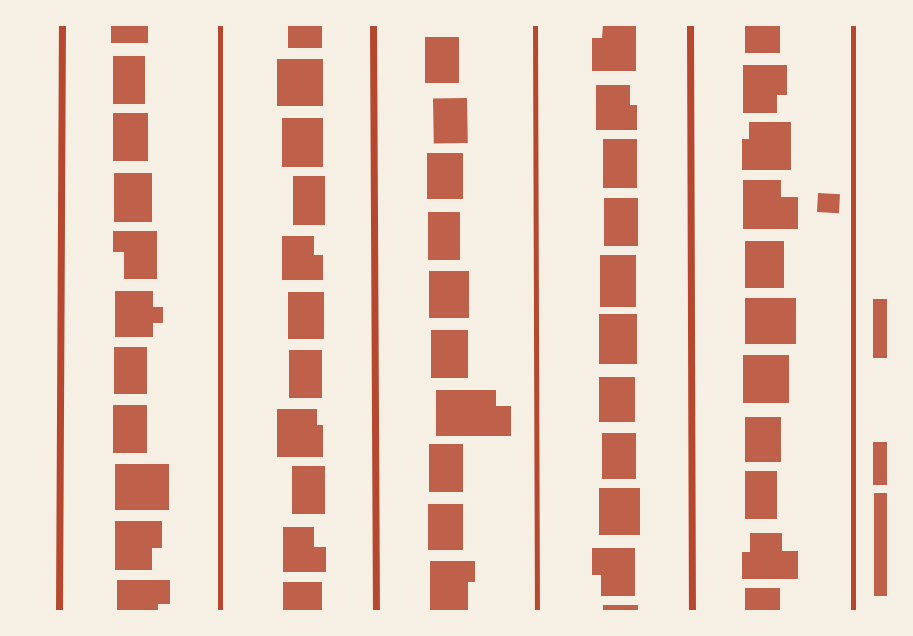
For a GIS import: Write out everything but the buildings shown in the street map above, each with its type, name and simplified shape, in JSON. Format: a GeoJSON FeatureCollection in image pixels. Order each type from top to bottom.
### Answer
{"type":"FeatureCollection","features":[{"type":"Feature","properties":{"kind":"street"},"geometry":{"type":"LineString","coordinates":[[59,611],[62,24]]}},
{"type":"Feature","properties":{"kind":"street"},"geometry":{"type":"LineString","coordinates":[[373,24],[376,611]]}},
{"type":"Feature","properties":{"kind":"street"},"geometry":{"type":"LineString","coordinates":[[690,24],[692,611]]}},
{"type":"Feature","properties":{"kind":"lane"},"geometry":{"type":"LineString","coordinates":[[220,24],[220,611]]}},
{"type":"Feature","properties":{"kind":"lane"},"geometry":{"type":"LineString","coordinates":[[535,24],[537,611]]}},
{"type":"Feature","properties":{"kind":"lane"},"geometry":{"type":"LineString","coordinates":[[852,611],[853,24]]}}]}
